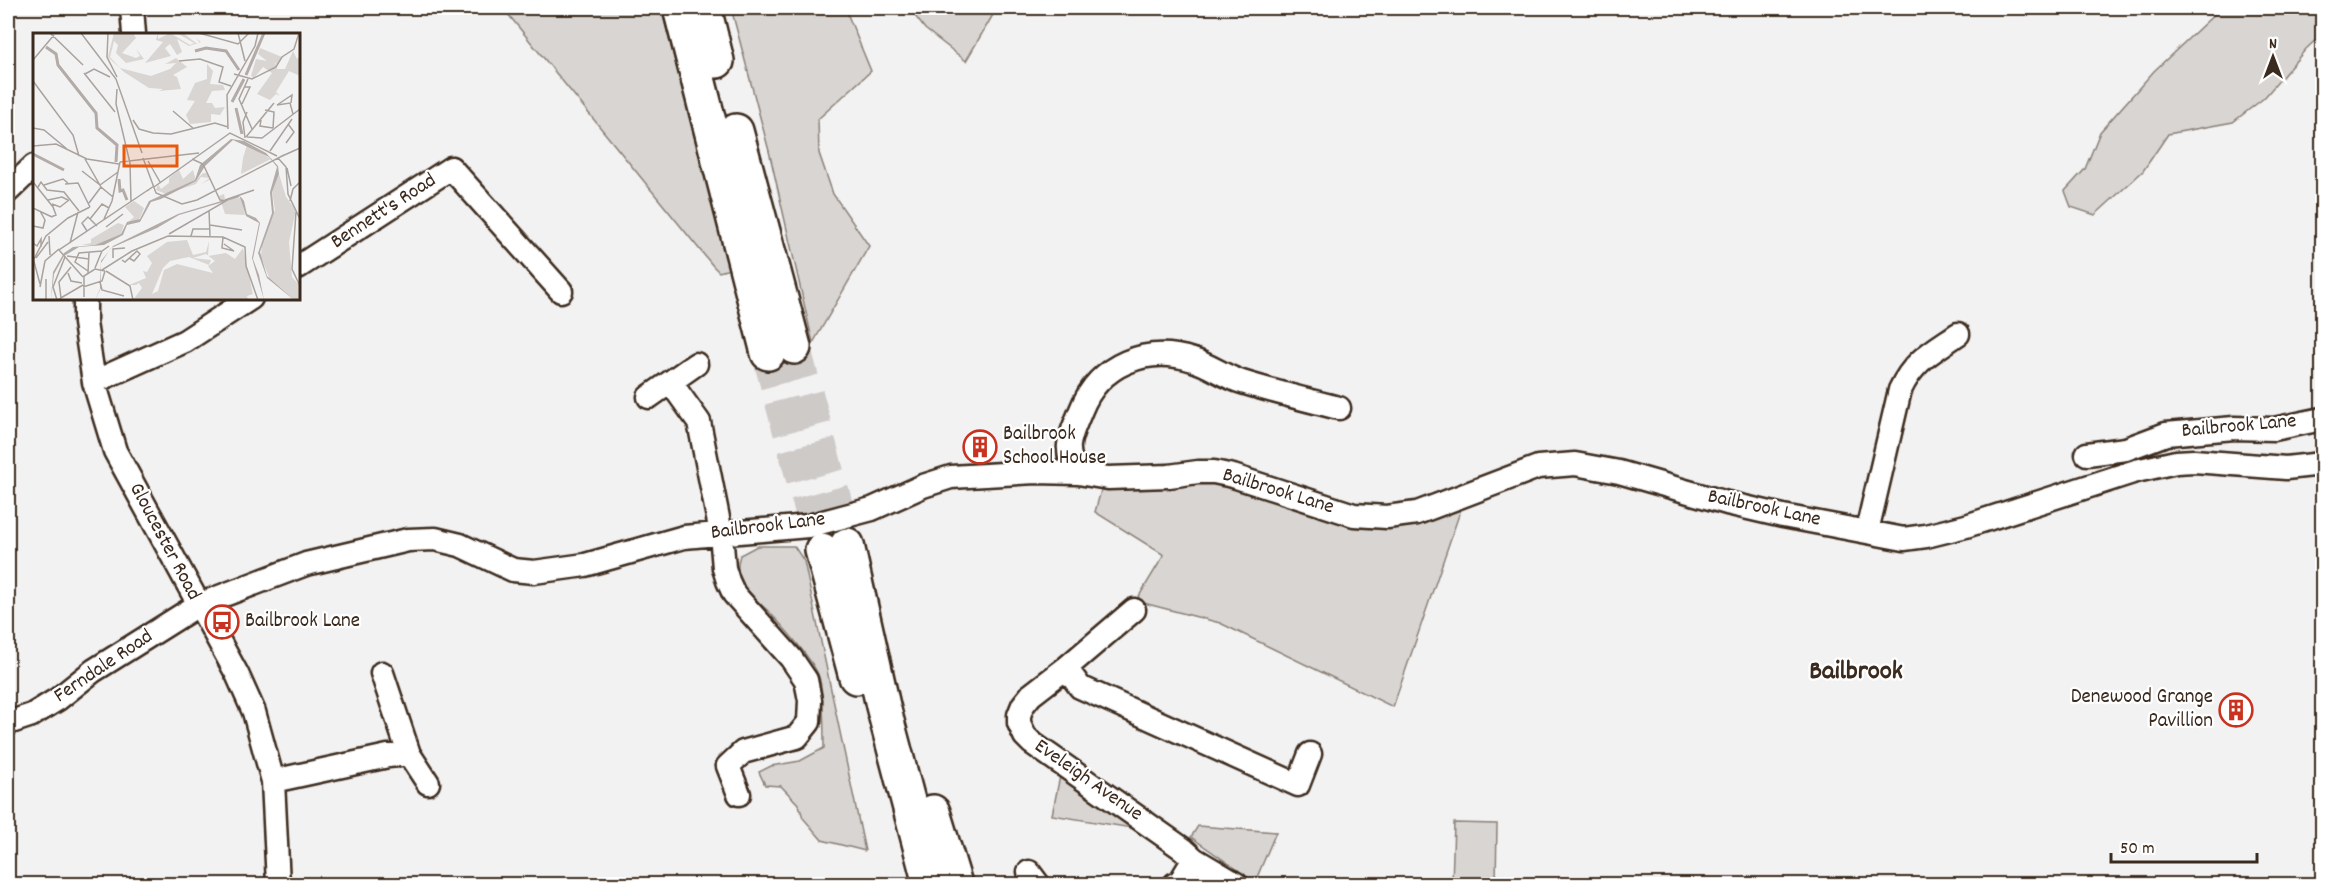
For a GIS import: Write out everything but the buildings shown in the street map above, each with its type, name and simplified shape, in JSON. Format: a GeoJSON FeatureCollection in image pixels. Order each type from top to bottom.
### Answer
{"type":"FeatureCollection","features":[{"type":"Feature","properties":{"kind":"highway"},"geometry":{"type":"LineString","coordinates":[[680,8],[781,350],[704,8]]}},
{"type":"Feature","properties":{"kind":"highway"},"geometry":{"type":"LineString","coordinates":[[911,885],[835,547],[888,664],[956,885]]}},
{"type":"Feature","properties":{"kind":"highway"},"geometry":{"type":"LineString","coordinates":[[864,615],[883,706],[930,885]]}},
{"type":"Feature","properties":{"kind":"street"},"geometry":{"type":"LineString","coordinates":[[132,8],[134,33]]}},
{"type":"Feature","properties":{"kind":"street"},"geometry":{"type":"LineString","coordinates":[[8,191],[33,167]]}},
{"type":"Feature","properties":{"kind":"street","name":"Bennett's Road"},"geometry":{"type":"LineString","coordinates":[[300,266],[451,168],[561,291]]}},
{"type":"Feature","properties":{"kind":"street","name":"Gloucester Road"},"geometry":{"type":"LineString","coordinates":[[85,300],[85,323],[94,382],[115,451],[237,674],[254,712],[273,781],[278,885]]}},
{"type":"Feature","properties":{"kind":"street"},"geometry":{"type":"LineString","coordinates":[[94,382],[186,341],[248,300]]}},
{"type":"Feature","properties":{"kind":"street"},"geometry":{"type":"LineString","coordinates":[[1867,531],[1900,390],[1906,376],[1918,362],[1958,334]]}},
{"type":"Feature","properties":{"kind":"street"},"geometry":{"type":"LineString","coordinates":[[1078,473],[1068,453],[1073,430],[1084,402],[1094,385],[1114,368],[1142,356],[1170,354],[1195,360],[1239,382],[1339,408]]}},
{"type":"Feature","properties":{"kind":"street"},"geometry":{"type":"LineString","coordinates":[[649,398],[696,364]]}},
{"type":"Feature","properties":{"kind":"street"},"geometry":{"type":"LineString","coordinates":[[671,383],[699,422],[721,533],[724,568],[734,594],[791,658],[806,680],[810,700],[809,722],[797,737],[743,752],[728,766],[739,794]]}},
{"type":"Feature","properties":{"kind":"street","name":"Bailbrook Lane"},"geometry":{"type":"LineString","coordinates":[[2087,454],[2126,448],[2166,434],[2234,428],[2274,429],[2322,419]]}},
{"type":"Feature","properties":{"kind":"street","name":"Bailbrook Lane"},"geometry":{"type":"LineString","coordinates":[[198,605],[306,564],[408,540],[435,539],[460,545],[513,570],[534,572],[585,565],[684,537],[808,526],[872,509],[923,486],[951,477],[1025,472],[1078,473],[1108,478],[1137,478],[1214,472],[1354,515],[1387,518],[1417,513],[1538,467],[1575,464],[1618,472],[1772,513],[1904,539],[1926,536],[1966,525],[2136,471],[2176,462],[2286,468],[2322,464]]}},
{"type":"Feature","properties":{"kind":"street","name":"Ferndale Road"},"geometry":{"type":"LineString","coordinates":[[8,723],[32,715],[58,699],[93,671],[198,605]]}},
{"type":"Feature","properties":{"kind":"street","name":"Eveleigh Avenue"},"geometry":{"type":"LineString","coordinates":[[1134,610],[1031,695],[1023,705],[1019,723],[1025,736],[1184,849],[1194,859],[1236,885]]}},
{"type":"Feature","properties":{"kind":"street"},"geometry":{"type":"LineString","coordinates":[[1066,668],[1080,687],[1298,785],[1311,754]]}},
{"type":"Feature","properties":{"kind":"street"},"geometry":{"type":"LineString","coordinates":[[382,673],[409,754],[428,783]]}},
{"type":"Feature","properties":{"kind":"street"},"geometry":{"type":"LineString","coordinates":[[273,781],[388,756],[409,754]]}},
{"type":"Feature","properties":{"kind":"street"},"geometry":{"type":"LineString","coordinates":[[1175,885],[1180,882],[1194,859]]}},
{"type":"Feature","properties":{"kind":"shaded area"},"geometry":{"type":"Polygon","coordinates":[[[503,8],[661,8],[730,269],[719,272],[713,266],[503,8]]]}},
{"type":"Feature","properties":{"kind":"shaded area"},"geometry":{"type":"Polygon","coordinates":[[[731,8],[845,8],[871,71],[818,119],[819,153],[833,194],[869,246],[813,343],[769,151],[731,8]]]}},
{"type":"Feature","properties":{"kind":"shaded area"},"geometry":{"type":"Polygon","coordinates":[[[909,8],[997,8],[966,61],[925,29],[909,8]]]}},
{"type":"Feature","properties":{"kind":"shaded area"},"geometry":{"type":"Polygon","coordinates":[[[2221,8],[2322,8],[2322,34],[2264,98],[2233,122],[2168,134],[2143,171],[2095,215],[2071,207],[2065,191],[2085,169],[2100,132],[2154,71],[2221,8]]]}},
{"type":"Feature","properties":{"kind":"shaded area"},"geometry":{"type":"Polygon","coordinates":[[[1210,479],[1343,519],[1463,503],[1393,707],[1220,623],[1136,601],[1164,555],[1095,512],[1103,483],[1210,479]]]}},
{"type":"Feature","properties":{"kind":"shaded area"},"geometry":{"type":"Polygon","coordinates":[[[757,546],[794,546],[804,561],[865,851],[822,840],[803,818],[799,805],[781,786],[765,785],[759,772],[771,766],[800,761],[824,748],[824,741],[823,699],[818,674],[796,642],[745,588],[738,573],[740,555],[757,546]]]}},
{"type":"Feature","properties":{"kind":"shaded area"},"geometry":{"type":"Polygon","coordinates":[[[1060,776],[1138,829],[1052,815],[1060,776]]]}},
{"type":"Feature","properties":{"kind":"shaded area"},"geometry":{"type":"Polygon","coordinates":[[[1454,823],[1497,824],[1496,884],[1452,884],[1454,823]]]}},
{"type":"Feature","properties":{"kind":"shaded area"},"geometry":{"type":"Polygon","coordinates":[[[1198,826],[1276,832],[1255,882],[1191,837],[1198,826]]]}},
{"type":"Feature","properties":{"kind":"tunnel"},"geometry":{"type":"LineString","coordinates":[[794,347],[847,545]]}},
{"type":"Feature","properties":{"kind":"tunnel"},"geometry":{"type":"LineString","coordinates":[[768,353],[822,550]]}},
{"type":"Feature","properties":{"kind":"place","name":"Bailbrook School House"},"geometry":{"type":"Point","coordinates":[980,447]}},
{"type":"Feature","properties":{"kind":"place","name":"Bailbrook Lane"},"geometry":{"type":"Point","coordinates":[222,622]}},
{"type":"Feature","properties":{"kind":"place","name":"Denewood Grange Pavillion"},"geometry":{"type":"Point","coordinates":[2236,710]}},
{"type":"Feature","properties":{"kind":"district","name":"Bailbrook"},"geometry":{"type":"Point","coordinates":[1856,672]}}]}
